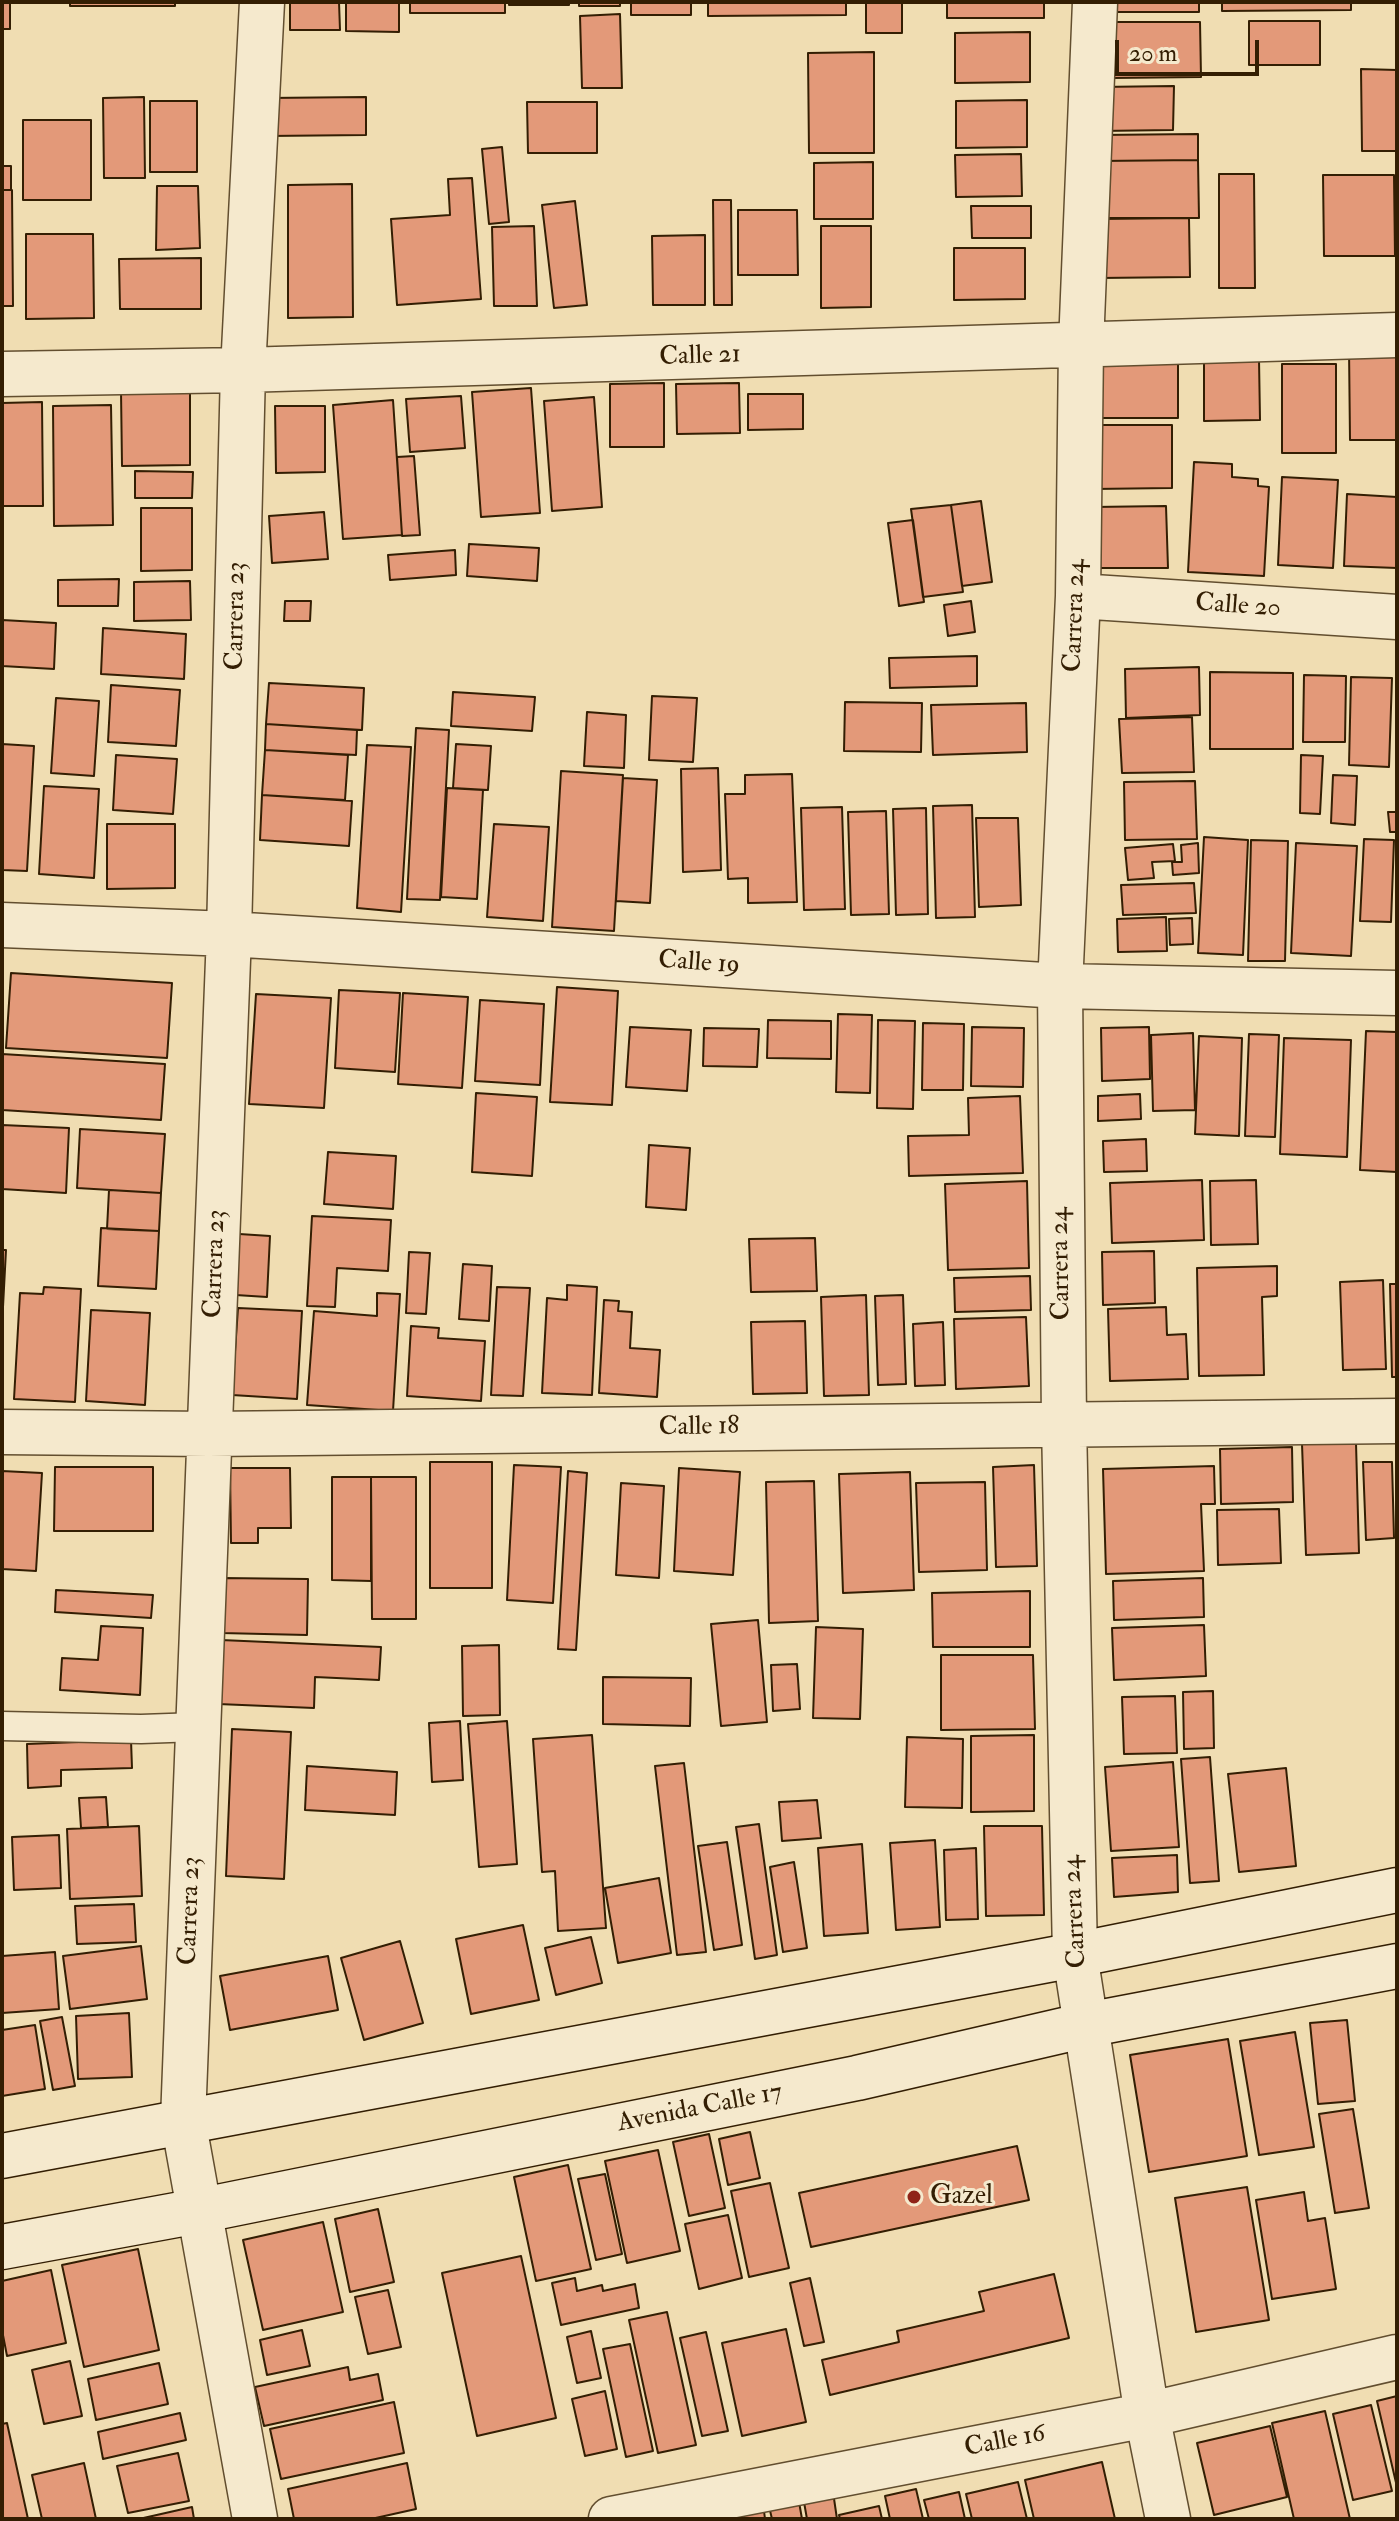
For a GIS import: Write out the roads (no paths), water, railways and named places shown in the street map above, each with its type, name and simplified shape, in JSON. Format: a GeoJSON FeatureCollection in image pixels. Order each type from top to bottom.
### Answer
{"type":"FeatureCollection","features":[{"type":"Feature","properties":{"kind":"street","name":"Carrera 23"},"geometry":{"type":"LineString","coordinates":[[255,2519],[183,2120],[229,934],[243,370],[262,2]]}},
{"type":"Feature","properties":{"kind":"street","name":"Carrera 24"},"geometry":{"type":"LineString","coordinates":[[1095,2],[1081,345],[1078,596],[1060,986],[1064,1423],[1075,1955],[1147,2415],[1168,2519]]}},
{"type":"Feature","properties":{"kind":"street","name":"Calle 21"},"geometry":{"type":"LineString","coordinates":[[2,374],[243,370],[1397,335]]}},
{"type":"Feature","properties":{"kind":"street","name":"Calle 20"},"geometry":{"type":"LineString","coordinates":[[1078,596],[1397,617]]}},
{"type":"Feature","properties":{"kind":"street","name":"Calle 19"},"geometry":{"type":"LineString","coordinates":[[2,925],[229,934],[1060,986],[1397,993]]}},
{"type":"Feature","properties":{"kind":"street","name":"Calle 18"},"geometry":{"type":"LineString","coordinates":[[2,1432],[209,1434],[1397,1421]]}},
{"type":"Feature","properties":{"kind":"street"},"geometry":{"type":"LineString","coordinates":[[2,2156],[1075,1955],[1397,1890]]}},
{"type":"Feature","properties":{"kind":"street","name":"Avenida Calle 17"},"geometry":{"type":"LineString","coordinates":[[2,2247],[198,2211],[857,2078],[1086,2025],[1397,1966]]}},
{"type":"Feature","properties":{"kind":"street","name":"Calle 16"},"geometry":{"type":"LineString","coordinates":[[611,2519],[1147,2415],[1397,2357]]}},
{"type":"Feature","properties":{"kind":"lane"},"geometry":{"type":"LineString","coordinates":[[2,1726],[198,1727]]}},
{"type":"Feature","properties":{"kind":"place","name":"Gazel"},"geometry":{"type":"Point","coordinates":[914,2197]}}]}
